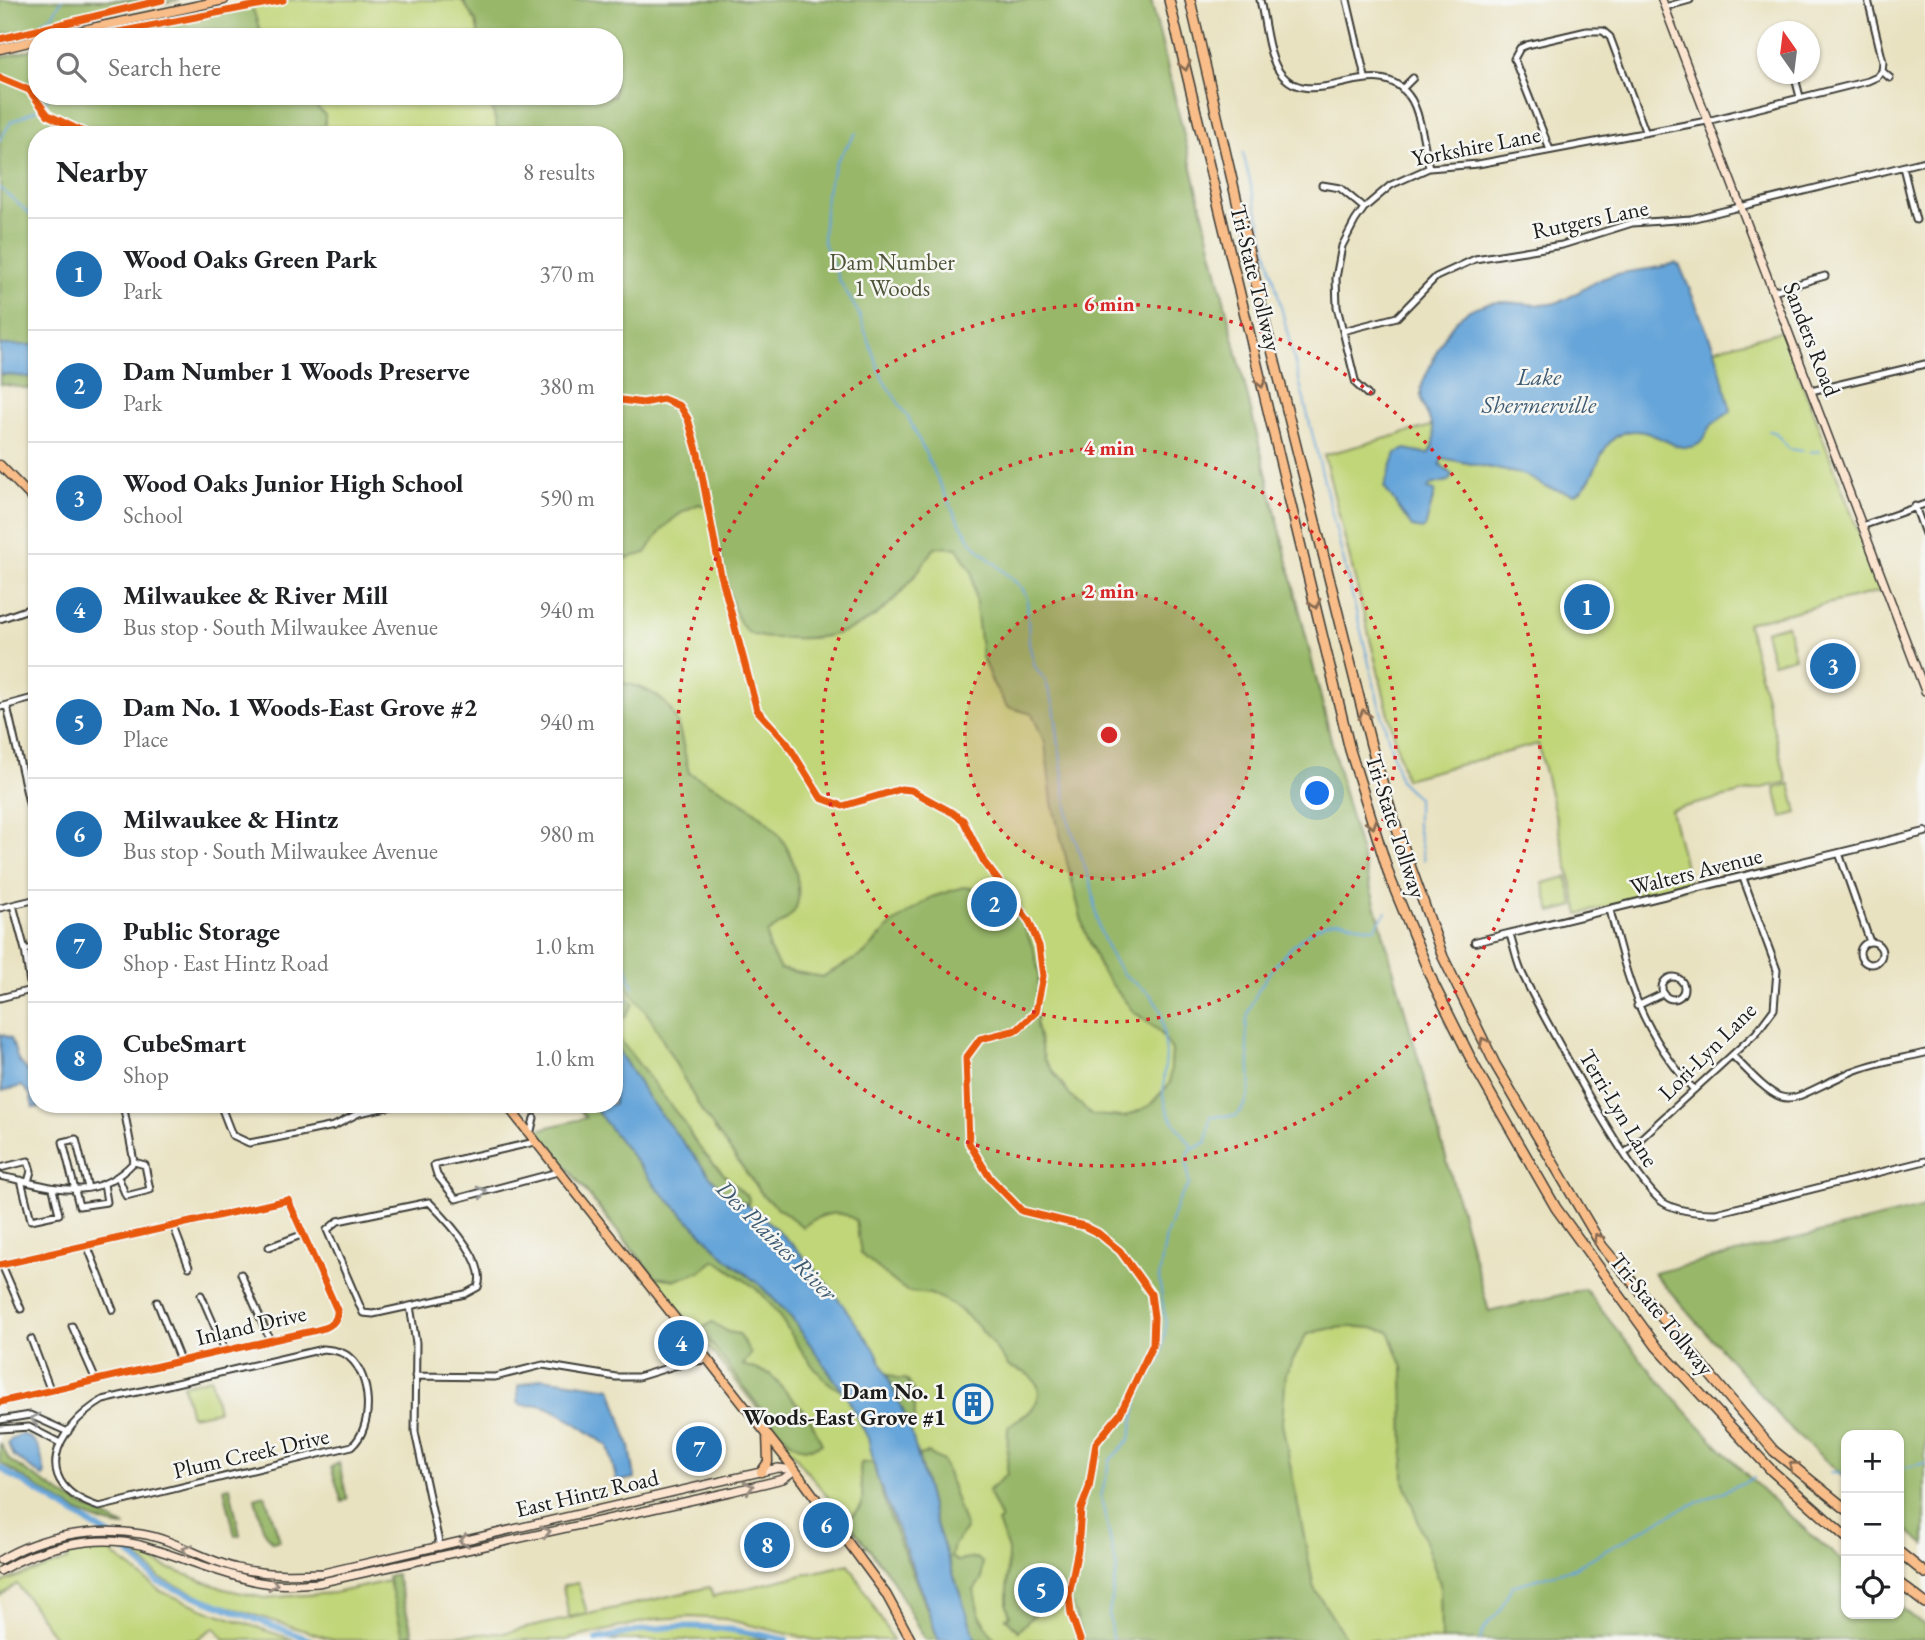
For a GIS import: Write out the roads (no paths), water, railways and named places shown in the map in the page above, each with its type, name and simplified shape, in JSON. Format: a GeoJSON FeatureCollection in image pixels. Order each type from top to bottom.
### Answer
{"type":"FeatureCollection","features":[{"type":"Feature","properties":{"kind":"highway","name":"Tri-State Tollway"},"geometry":{"type":"LineString","coordinates":[[1169,0],[1350,750],[1390,878],[1434,985],[1475,1067],[1556,1208],[1657,1347],[1772,1471],[1841,1533]]}},
{"type":"Feature","properties":{"kind":"highway","name":"Tri-State Tollway"},"geometry":{"type":"LineString","coordinates":[[1190,0],[1267,330],[1371,745],[1393,818],[1443,957],[1495,1064],[1602,1246],[1774,1451],[1841,1505]]}},
{"type":"Feature","properties":{"kind":"highway"},"geometry":{"type":"LineString","coordinates":[[1904,1556],[1925,1573]]}},
{"type":"Feature","properties":{"kind":"highway"},"geometry":{"type":"LineString","coordinates":[[1904,1587],[1925,1603]]}},
{"type":"Feature","properties":{"kind":"main road"},"geometry":{"type":"LineString","coordinates":[[92,28],[224,0]]}},
{"type":"Feature","properties":{"kind":"main road","name":"Sanders Road"},"geometry":{"type":"LineString","coordinates":[[1663,4],[1925,691]]}},
{"type":"Feature","properties":{"kind":"main road"},"geometry":{"type":"LineString","coordinates":[[0,49],[28,42]]}},
{"type":"Feature","properties":{"kind":"main road"},"geometry":{"type":"LineString","coordinates":[[0,465],[28,494]]}},
{"type":"Feature","properties":{"kind":"main road"},"geometry":{"type":"LineString","coordinates":[[513,1113],[795,1470],[886,1594],[911,1640]]}},
{"type":"Feature","properties":{"kind":"main road"},"geometry":{"type":"LineString","coordinates":[[761,1472],[768,1462],[767,1434]]}},
{"type":"Feature","properties":{"kind":"main road","name":"East Hintz Road"},"geometry":{"type":"LineString","coordinates":[[0,1560],[36,1544],[89,1533],[142,1534],[236,1568],[288,1575],[323,1573],[778,1468],[795,1470]]}},
{"type":"Feature","properties":{"kind":"main road","name":"East Hintz Road"},"geometry":{"type":"LineString","coordinates":[[0,1571],[41,1551],[85,1542],[137,1544],[259,1582],[283,1585],[318,1583],[734,1491],[783,1479],[795,1470]]}},
{"type":"Feature","properties":{"kind":"street"},"geometry":{"type":"LineString","coordinates":[[1260,0],[1277,68],[1286,78],[1299,86],[1317,89],[1365,77],[1388,80],[1411,97],[1429,168]]}},
{"type":"Feature","properties":{"kind":"street"},"geometry":{"type":"LineString","coordinates":[[1347,0],[1365,77]]}},
{"type":"Feature","properties":{"kind":"street"},"geometry":{"type":"LineString","coordinates":[[1663,4],[1690,0]]}},
{"type":"Feature","properties":{"kind":"street"},"geometry":{"type":"LineString","coordinates":[[1868,0],[1883,62],[1882,71],[1889,78]]}},
{"type":"Feature","properties":{"kind":"street"},"geometry":{"type":"LineString","coordinates":[[1604,31],[1607,24]]}},
{"type":"Feature","properties":{"kind":"street"},"geometry":{"type":"LineString","coordinates":[[1516,53],[1527,45],[1587,31],[1604,31],[1610,37],[1645,131]]}},
{"type":"Feature","properties":{"kind":"street"},"geometry":{"type":"LineString","coordinates":[[1509,49],[1516,53]]}},
{"type":"Feature","properties":{"kind":"street"},"geometry":{"type":"LineString","coordinates":[[1516,53],[1516,66],[1550,150]]}},
{"type":"Feature","properties":{"kind":"street","name":"Yorkshire Lane"},"geometry":{"type":"LineString","coordinates":[[1368,395],[1356,383],[1343,331],[1336,291],[1338,262],[1348,232],[1364,208],[1402,178],[1429,168],[1478,164],[1707,121],[1868,80],[1877,77],[1882,71]]}},
{"type":"Feature","properties":{"kind":"street"},"geometry":{"type":"LineString","coordinates":[[1402,89],[1413,78]]}},
{"type":"Feature","properties":{"kind":"street"},"geometry":{"type":"LineString","coordinates":[[1797,84],[1800,97]]}},
{"type":"Feature","properties":{"kind":"street","name":"Rutgers Lane"},"geometry":{"type":"LineString","coordinates":[[1343,331],[1397,317],[1436,276],[1475,259],[1562,245],[1632,223],[1678,221],[1925,161]]}},
{"type":"Feature","properties":{"kind":"street"},"geometry":{"type":"LineString","coordinates":[[1903,167],[1916,220]]}},
{"type":"Feature","properties":{"kind":"street"},"geometry":{"type":"LineString","coordinates":[[1322,185],[1340,188],[1364,208]]}},
{"type":"Feature","properties":{"kind":"street"},"geometry":{"type":"LineString","coordinates":[[1773,291],[1825,276]]}},
{"type":"Feature","properties":{"kind":"street"},"geometry":{"type":"LineString","coordinates":[[1811,391],[1925,364]]}},
{"type":"Feature","properties":{"kind":"street"},"geometry":{"type":"LineString","coordinates":[[1863,526],[1925,504]]}},
{"type":"Feature","properties":{"kind":"street"},"geometry":{"type":"LineString","coordinates":[[1915,506],[1925,534]]}},
{"type":"Feature","properties":{"kind":"street"},"geometry":{"type":"LineString","coordinates":[[1,616],[28,608]]}},
{"type":"Feature","properties":{"kind":"street"},"geometry":{"type":"LineString","coordinates":[[28,700],[3,707],[28,803]]}},
{"type":"Feature","properties":{"kind":"street","name":"Walters Avenue"},"geometry":{"type":"LineString","coordinates":[[1475,942],[1925,832]]}},
{"type":"Feature","properties":{"kind":"street"},"geometry":{"type":"LineString","coordinates":[[1839,853],[1870,942],[1880,946],[1882,953],[1874,964],[1864,961],[1860,955],[1864,945],[1870,942]]}},
{"type":"Feature","properties":{"kind":"street","name":"Lori-Lyn Lane"},"geometry":{"type":"LineString","coordinates":[[1625,1153],[1732,1055],[1769,1017],[1778,989],[1777,970],[1743,878]]}},
{"type":"Feature","properties":{"kind":"street"},"geometry":{"type":"LineString","coordinates":[[0,908],[28,901]]}},
{"type":"Feature","properties":{"kind":"street"},"geometry":{"type":"LineString","coordinates":[[13,905],[28,970]]}},
{"type":"Feature","properties":{"kind":"street"},"geometry":{"type":"LineString","coordinates":[[1610,910],[1637,1006],[1664,1054],[1694,1090]]}},
{"type":"Feature","properties":{"kind":"street","name":"Terri-Lyn Lane"},"geometry":{"type":"LineString","coordinates":[[1510,935],[1521,971],[1625,1153],[1650,1192],[1664,1203],[1704,1213],[1925,1161]]}},
{"type":"Feature","properties":{"kind":"street"},"geometry":{"type":"LineString","coordinates":[[1669,978],[1682,981],[1684,988],[1679,997],[1672,999],[1664,993],[1662,986],[1669,978]]}},
{"type":"Feature","properties":{"kind":"street"},"geometry":{"type":"LineString","coordinates":[[0,998],[28,991]]}},
{"type":"Feature","properties":{"kind":"street"},"geometry":{"type":"LineString","coordinates":[[1637,1006],[1664,993]]}},
{"type":"Feature","properties":{"kind":"street"},"geometry":{"type":"LineString","coordinates":[[1732,1055],[1764,1088],[1788,1098],[1806,1096],[1860,1068],[1925,1053]]}},
{"type":"Feature","properties":{"kind":"street"},"geometry":{"type":"LineString","coordinates":[[125,1113],[134,1162]]}},
{"type":"Feature","properties":{"kind":"street"},"geometry":{"type":"LineString","coordinates":[[223,1113],[232,1135],[249,1143],[334,1126],[359,1113]]}},
{"type":"Feature","properties":{"kind":"street"},"geometry":{"type":"LineString","coordinates":[[534,1118],[533,1139],[434,1165],[437,1175],[456,1199],[558,1172]]}},
{"type":"Feature","properties":{"kind":"street"},"geometry":{"type":"LineString","coordinates":[[88,1188],[76,1139],[63,1142],[79,1206],[107,1202],[104,1184]]}},
{"type":"Feature","properties":{"kind":"street"},"geometry":{"type":"LineString","coordinates":[[0,1168],[28,1161],[31,1171],[25,1181],[32,1220],[59,1214],[53,1189]]}},
{"type":"Feature","properties":{"kind":"street"},"geometry":{"type":"LineString","coordinates":[[0,1177],[74,1191],[119,1178],[134,1162]]}},
{"type":"Feature","properties":{"kind":"street"},"geometry":{"type":"LineString","coordinates":[[119,1178],[126,1196],[150,1190],[145,1165],[134,1162]]}},
{"type":"Feature","properties":{"kind":"street","name":"Inland Drive"},"geometry":{"type":"LineString","coordinates":[[0,1402],[334,1325],[338,1319],[337,1311],[288,1200],[1,1265],[21,1309]]}},
{"type":"Feature","properties":{"kind":"street"},"geometry":{"type":"LineString","coordinates":[[431,1204],[467,1247],[480,1282],[470,1292],[410,1306],[363,1314],[327,1236],[330,1225],[431,1204]]}},
{"type":"Feature","properties":{"kind":"street"},"geometry":{"type":"LineString","coordinates":[[173,1225],[189,1267]]}},
{"type":"Feature","properties":{"kind":"street"},"geometry":{"type":"LineString","coordinates":[[269,1247],[304,1234]]}},
{"type":"Feature","properties":{"kind":"street"},"geometry":{"type":"LineString","coordinates":[[87,1245],[113,1310]]}},
{"type":"Feature","properties":{"kind":"street","name":"Inland Drive"},"geometry":{"type":"LineString","coordinates":[[241,1274],[270,1340]]}},
{"type":"Feature","properties":{"kind":"street","name":"Inland Drive"},"geometry":{"type":"LineString","coordinates":[[201,1294],[225,1350]]}},
{"type":"Feature","properties":{"kind":"street","name":"Inland Drive"},"geometry":{"type":"LineString","coordinates":[[157,1302],[180,1360]]}},
{"type":"Feature","properties":{"kind":"street"},"geometry":{"type":"LineString","coordinates":[[410,1306],[416,1343],[415,1432],[440,1547]]}},
{"type":"Feature","properties":{"kind":"street"},"geometry":{"type":"LineString","coordinates":[[72,1326],[95,1378]]}},
{"type":"Feature","properties":{"kind":"street"},"geometry":{"type":"LineString","coordinates":[[679,1365],[686,1352],[687,1331]]}},
{"type":"Feature","properties":{"kind":"street"},"geometry":{"type":"LineString","coordinates":[[31,1339],[50,1389]]}},
{"type":"Feature","properties":{"kind":"street","name":"Plum Creek Drive"},"geometry":{"type":"LineString","coordinates":[[323,1349],[349,1357],[359,1370],[368,1412],[367,1427],[361,1438],[341,1450],[99,1507],[72,1494],[57,1475],[54,1464],[60,1443],[89,1409],[103,1400],[323,1349]]}},
{"type":"Feature","properties":{"kind":"street"},"geometry":{"type":"LineString","coordinates":[[415,1376],[495,1377],[543,1365],[616,1377],[638,1377],[679,1365],[709,1360]]}},
{"type":"Feature","properties":{"kind":"street"},"geometry":{"type":"LineString","coordinates":[[0,1420],[30,1415],[68,1432]]}},
{"type":"Feature","properties":{"kind":"street"},"geometry":{"type":"LineString","coordinates":[[0,1429],[29,1427],[60,1443]]}},
{"type":"Feature","properties":{"kind":"water","name":"Lake Shermerville"},"geometry":{"type":"Polygon","coordinates":[[[1675,263],[1680,266],[1716,353],[1731,411],[1713,424],[1702,441],[1688,447],[1641,432],[1630,431],[1619,435],[1606,448],[1588,483],[1574,494],[1546,487],[1525,475],[1442,458],[1440,464],[1453,476],[1448,481],[1430,485],[1428,489],[1435,491],[1426,525],[1423,529],[1412,527],[1384,487],[1396,453],[1406,449],[1428,454],[1433,446],[1434,432],[1423,403],[1421,388],[1441,343],[1456,321],[1477,306],[1507,302],[1537,305],[1555,303],[1607,277],[1675,263]]]}},
{"type":"Feature","properties":{"kind":"water"},"geometry":{"type":"Polygon","coordinates":[[[0,345],[28,345],[28,377],[0,374],[0,345]]]}},
{"type":"Feature","properties":{"kind":"water"},"geometry":{"type":"Polygon","coordinates":[[[0,1034],[11,1038],[18,1060],[28,1071],[28,1092],[22,1086],[2,1091],[0,1034]]]}},
{"type":"Feature","properties":{"kind":"water","name":"Des Plaines River"},"geometry":{"type":"Polygon","coordinates":[[[623,1058],[650,1101],[722,1191],[759,1213],[795,1247],[832,1290],[876,1351],[910,1427],[934,1518],[976,1640],[938,1640],[922,1591],[877,1477],[868,1438],[848,1399],[791,1317],[760,1285],[727,1259],[659,1190],[598,1113],[623,1113],[623,1058]]]}},
{"type":"Feature","properties":{"kind":"water"},"geometry":{"type":"Polygon","coordinates":[[[542,1378],[611,1388],[630,1447],[635,1478],[617,1482],[608,1446],[574,1422],[547,1407],[518,1403],[518,1386],[542,1378]]]}},
{"type":"Feature","properties":{"kind":"water"},"geometry":{"type":"Polygon","coordinates":[[[21,1434],[33,1440],[39,1449],[45,1474],[43,1477],[14,1456],[8,1444],[21,1434]]]}},
{"type":"Feature","properties":{"kind":"waterway"},"geometry":{"type":"LineString","coordinates":[[42,22],[52,16],[62,0]]}},
{"type":"Feature","properties":{"kind":"waterway"},"geometry":{"type":"LineString","coordinates":[[0,140],[11,122],[38,109]]}},
{"type":"Feature","properties":{"kind":"waterway"},"geometry":{"type":"LineString","coordinates":[[856,133],[836,162],[826,194],[823,240],[839,280],[858,312],[883,380],[908,417],[955,515],[973,544],[1022,588],[1027,598],[1029,644],[1035,667],[1045,680],[1054,706],[1069,822],[1092,888],[1099,928],[1112,958],[1123,974],[1150,994],[1161,1011],[1166,1054],[1163,1095],[1169,1115],[1193,1148]]}},
{"type":"Feature","properties":{"kind":"waterway"},"geometry":{"type":"LineString","coordinates":[[1243,153],[1379,704],[1400,781],[1417,797],[1417,826],[1424,860]]}},
{"type":"Feature","properties":{"kind":"waterway"},"geometry":{"type":"LineString","coordinates":[[0,188],[28,212]]}},
{"type":"Feature","properties":{"kind":"waterway"},"geometry":{"type":"LineString","coordinates":[[1769,431],[1775,432],[1789,449],[1803,451]]}},
{"type":"Feature","properties":{"kind":"waterway"},"geometry":{"type":"LineString","coordinates":[[1809,452],[1820,451]]}},
{"type":"Feature","properties":{"kind":"waterway"},"geometry":{"type":"LineString","coordinates":[[1112,1640],[1109,1613],[1117,1570],[1101,1497],[1110,1460],[1130,1439],[1139,1394],[1161,1359],[1166,1325],[1159,1278],[1166,1236],[1178,1201],[1189,1185],[1189,1151],[1207,1142],[1210,1116],[1236,1116],[1244,1105],[1250,1082],[1247,1019],[1259,990],[1281,958],[1309,932],[1324,924],[1338,921],[1375,928],[1386,912]]}},
{"type":"Feature","properties":{"kind":"waterway"},"geometry":{"type":"LineString","coordinates":[[623,956],[633,987]]}},
{"type":"Feature","properties":{"kind":"waterway"},"geometry":{"type":"LineString","coordinates":[[623,1004],[628,999]]}},
{"type":"Feature","properties":{"kind":"waterway"},"geometry":{"type":"LineString","coordinates":[[1904,1468],[1925,1463]]}},
{"type":"Feature","properties":{"kind":"waterway"},"geometry":{"type":"LineString","coordinates":[[0,1468],[115,1539],[158,1582],[310,1640]]}},
{"type":"Feature","properties":{"kind":"waterway"},"geometry":{"type":"LineString","coordinates":[[1830,1472],[1841,1473]]}},
{"type":"Feature","properties":{"kind":"waterway"},"geometry":{"type":"LineString","coordinates":[[1480,1640],[1484,1628],[1499,1612],[1512,1586],[1572,1569],[1675,1512],[1754,1478]]}},
{"type":"Feature","properties":{"kind":"waterway"},"geometry":{"type":"LineString","coordinates":[[596,1640],[647,1630],[691,1626],[735,1630],[786,1640]]}},
{"type":"Feature","properties":{"kind":"place","name":"Wood Oaks Green Park"},"geometry":{"type":"Point","coordinates":[1587,607]}},
{"type":"Feature","properties":{"kind":"place","name":"Wood Oaks Junior High School"},"geometry":{"type":"Point","coordinates":[1833,666]}},
{"type":"Feature","properties":{"kind":"place","name":"Dam Number 1 Woods Preserve"},"geometry":{"type":"Point","coordinates":[994,904]}},
{"type":"Feature","properties":{"kind":"place","name":"Milwaukee & River Mill"},"geometry":{"type":"Point","coordinates":[681,1343]}},
{"type":"Feature","properties":{"kind":"place","name":"Dam No. 1 Woods-East Grove #1"},"geometry":{"type":"Point","coordinates":[973,1404]}},
{"type":"Feature","properties":{"kind":"place","name":"Public Storage"},"geometry":{"type":"Point","coordinates":[699,1449]}},
{"type":"Feature","properties":{"kind":"place","name":"Milwaukee & Hintz"},"geometry":{"type":"Point","coordinates":[826,1525]}},
{"type":"Feature","properties":{"kind":"place","name":"CubeSmart"},"geometry":{"type":"Point","coordinates":[767,1545]}},
{"type":"Feature","properties":{"kind":"place","name":"Dam No. 1 Woods-East Grove #2"},"geometry":{"type":"Point","coordinates":[1041,1590]}},
{"type":"Feature","properties":{"kind":"park label","name":"Dam Number 1 Woods"},"geometry":{"type":"Point","coordinates":[892,275]}}]}
